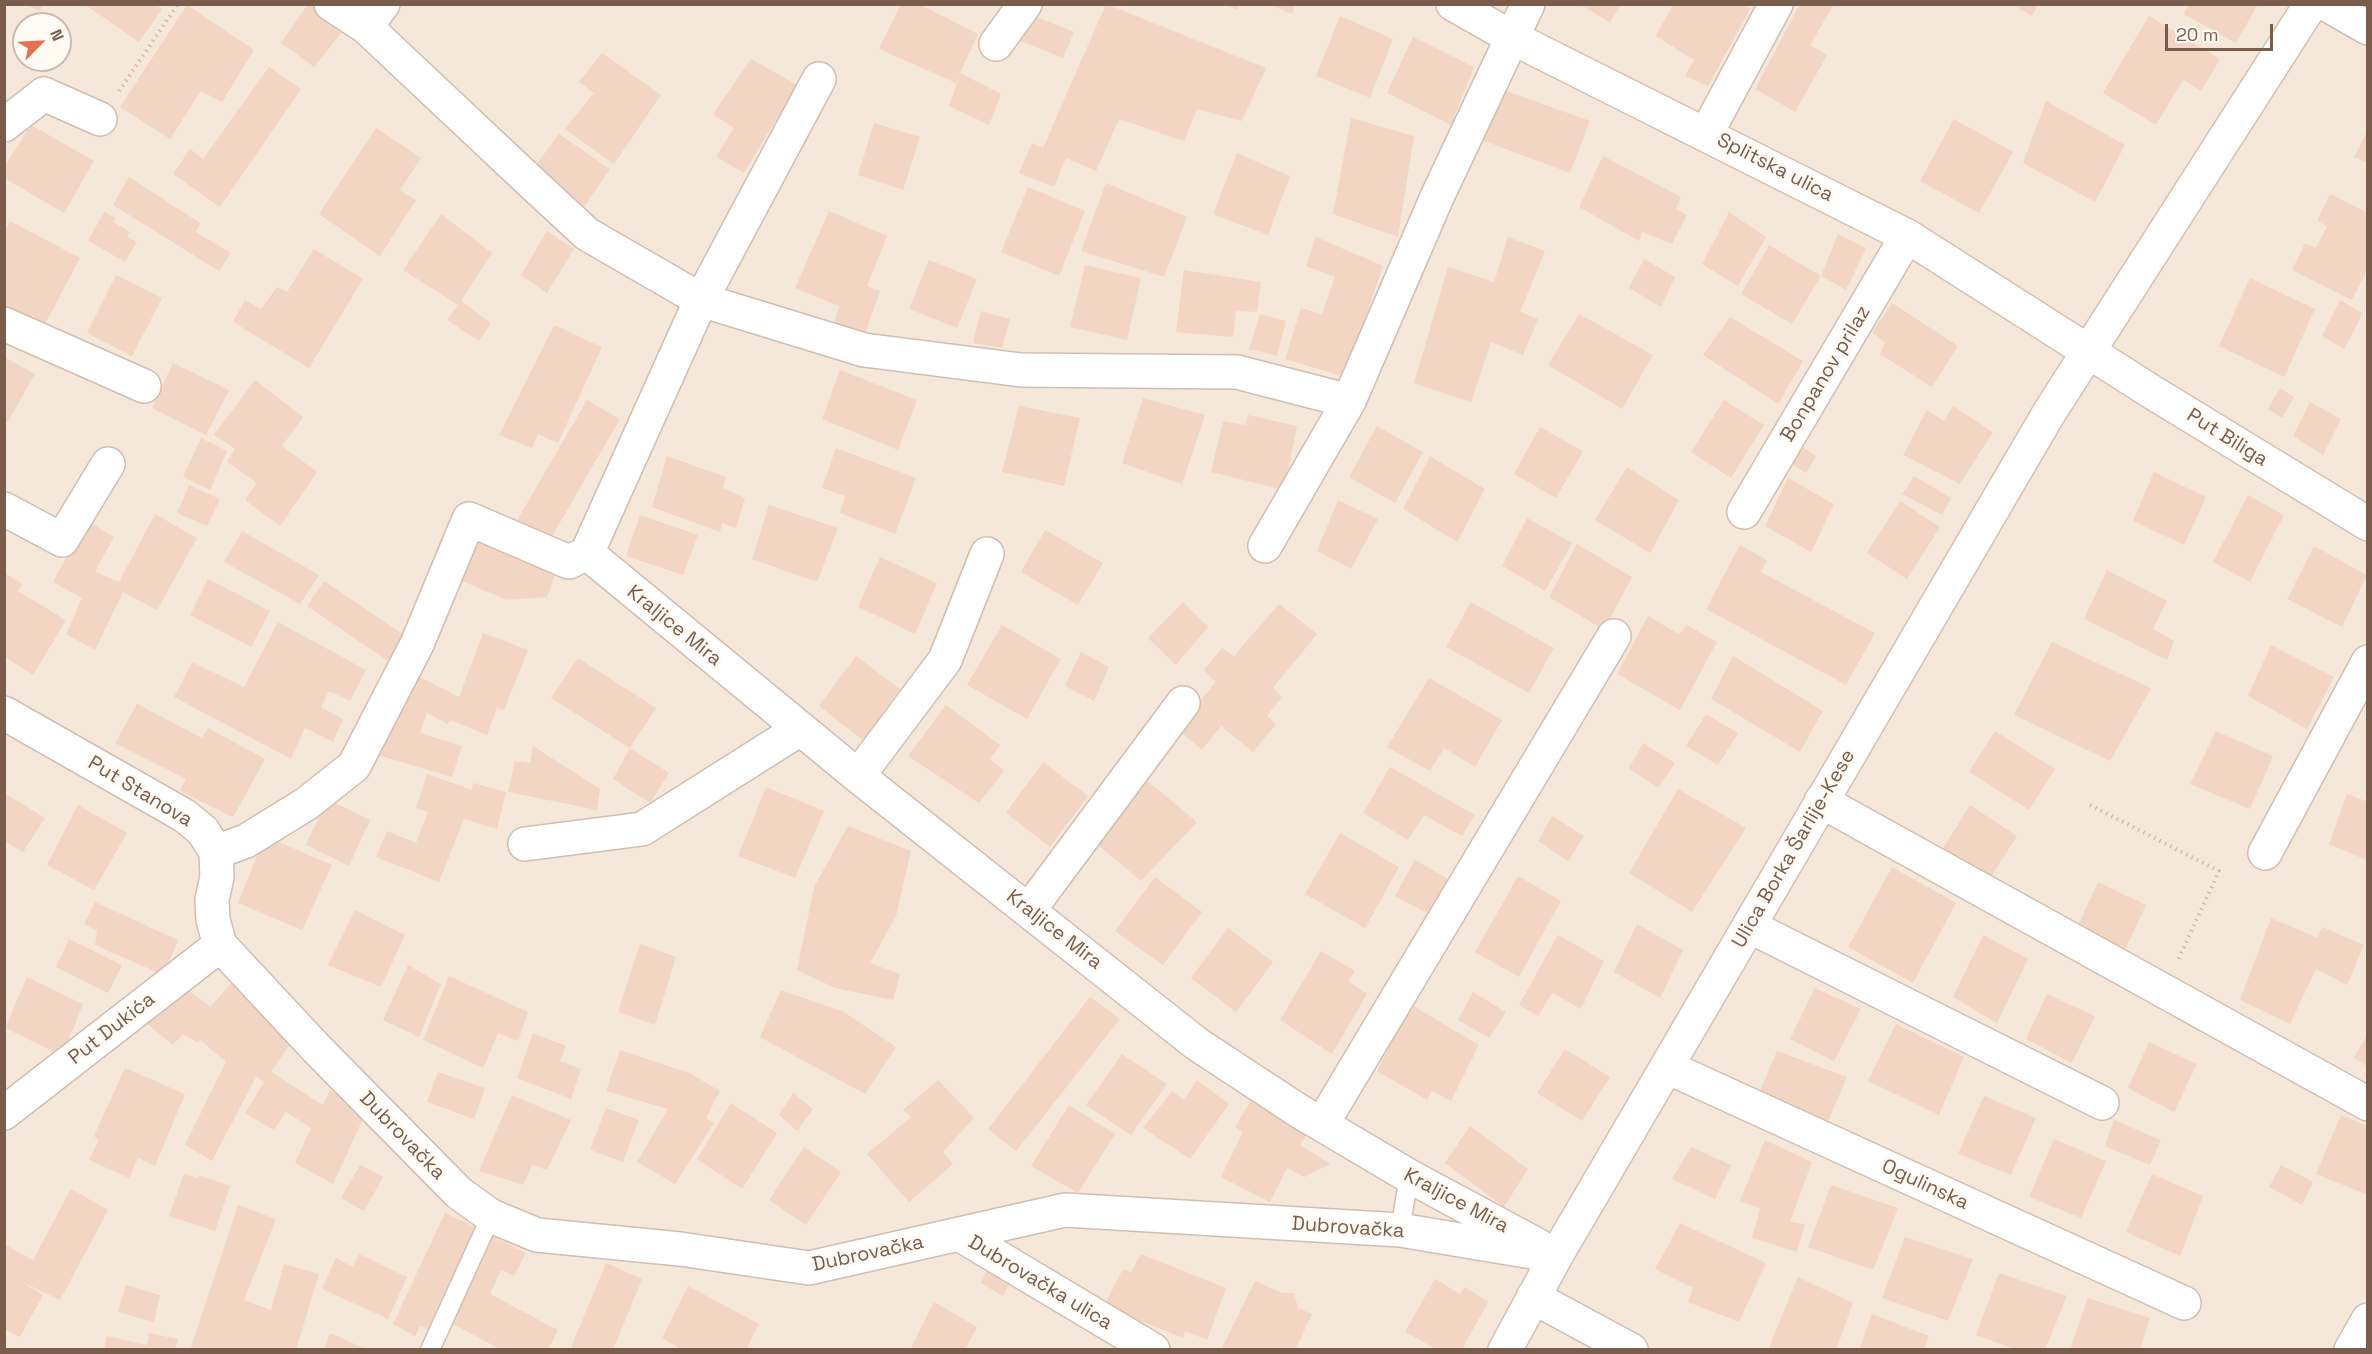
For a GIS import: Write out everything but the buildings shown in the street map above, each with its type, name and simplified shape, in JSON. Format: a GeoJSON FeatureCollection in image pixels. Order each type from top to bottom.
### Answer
{"type":"FeatureCollection","features":[{"type":"Feature","properties":{"kind":"street"},"geometry":{"type":"LineString","coordinates":[[331,4],[374,16],[587,234],[701,300],[864,350],[1021,370],[1237,372],[1348,401]]}},
{"type":"Feature","properties":{"kind":"street"},"geometry":{"type":"LineString","coordinates":[[996,44],[1025,4]]}},
{"type":"Feature","properties":{"kind":"street","name":"Splitska ulica"},"geometry":{"type":"LineString","coordinates":[[1453,4],[1511,37],[1907,236],[2086,350]]}},
{"type":"Feature","properties":{"kind":"street"},"geometry":{"type":"LineString","coordinates":[[1265,546],[1348,401],[1511,37],[1528,4]]}},
{"type":"Feature","properties":{"kind":"street"},"geometry":{"type":"LineString","coordinates":[[1706,134],[1776,4]]}},
{"type":"Feature","properties":{"kind":"street","name":"Ulica Borka Šarlije-Kese"},"geometry":{"type":"LineString","coordinates":[[1505,1350],[1556,1256],[2086,350],[2311,4]]}},
{"type":"Feature","properties":{"kind":"street"},"geometry":{"type":"LineString","coordinates":[[2326,4],[2367,28]]}},
{"type":"Feature","properties":{"kind":"street"},"geometry":{"type":"LineString","coordinates":[[220,945],[213,920],[212,900],[217,877],[216,852],[246,841],[306,804],[354,766],[417,644],[469,519],[569,562],[587,554],[701,300],[819,79]]}},
{"type":"Feature","properties":{"kind":"street"},"geometry":{"type":"LineString","coordinates":[[4,125],[44,94],[100,119]]}},
{"type":"Feature","properties":{"kind":"street","name":"Bonpanov prilaz"},"geometry":{"type":"LineString","coordinates":[[1744,512],[1907,236]]}},
{"type":"Feature","properties":{"kind":"street"},"geometry":{"type":"LineString","coordinates":[[4,324],[144,386]]}},
{"type":"Feature","properties":{"kind":"street","name":"Put Biliga"},"geometry":{"type":"LineString","coordinates":[[2086,350],[2367,524]]}},
{"type":"Feature","properties":{"kind":"street"},"geometry":{"type":"LineString","coordinates":[[4,509],[62,540],[108,465]]}},
{"type":"Feature","properties":{"kind":"street","name":"Kraljice Mira"},"geometry":{"type":"LineString","coordinates":[[587,554],[858,776],[1197,1044],[1322,1124],[1409,1176],[1556,1256]]}},
{"type":"Feature","properties":{"kind":"street"},"geometry":{"type":"LineString","coordinates":[[858,776],[945,660],[987,554]]}},
{"type":"Feature","properties":{"kind":"street"},"geometry":{"type":"LineString","coordinates":[[1322,1124],[1614,636]]}},
{"type":"Feature","properties":{"kind":"street"},"geometry":{"type":"LineString","coordinates":[[2265,853],[2367,662]]}},
{"type":"Feature","properties":{"kind":"street"},"geometry":{"type":"LineString","coordinates":[[1029,910],[1183,703]]}},
{"type":"Feature","properties":{"kind":"street","name":"Put Stanova"},"geometry":{"type":"LineString","coordinates":[[4,713],[185,816],[203,831],[216,852]]}},
{"type":"Feature","properties":{"kind":"street"},"geometry":{"type":"LineString","coordinates":[[525,844],[642,829],[800,729]]}},
{"type":"Feature","properties":{"kind":"street"},"geometry":{"type":"LineString","coordinates":[[1821,801],[2367,1104]]}},
{"type":"Feature","properties":{"kind":"street"},"geometry":{"type":"LineString","coordinates":[[1749,926],[2102,1103]]}},
{"type":"Feature","properties":{"kind":"street","name":"Put Dukića"},"geometry":{"type":"LineString","coordinates":[[4,1113],[220,945]]}},
{"type":"Feature","properties":{"kind":"street","name":"Dubrovačka"},"geometry":{"type":"LineString","coordinates":[[220,945],[317,1049],[450,1185],[491,1216],[537,1234],[680,1249],[809,1268],[1065,1210],[1400,1230],[1556,1256]]}},
{"type":"Feature","properties":{"kind":"street","name":"Ogulinska"},"geometry":{"type":"LineString","coordinates":[[1667,1067],[2184,1303]]}},
{"type":"Feature","properties":{"kind":"street","name":"Dubrovačka ulica"},"geometry":{"type":"LineString","coordinates":[[959,1234],[1153,1350]]}},
{"type":"Feature","properties":{"kind":"street"},"geometry":{"type":"LineString","coordinates":[[1533,1297],[1631,1350]]}},
{"type":"Feature","properties":{"kind":"street"},"geometry":{"type":"LineString","coordinates":[[2351,1350],[2367,1320]]}},
{"type":"Feature","properties":{"kind":"lane"},"geometry":{"type":"LineString","coordinates":[[1400,1230],[1409,1176]]}},
{"type":"Feature","properties":{"kind":"lane"},"geometry":{"type":"LineString","coordinates":[[430,1350],[491,1216]]}},
{"type":"Feature","properties":{"kind":"path"},"geometry":{"type":"LineString","coordinates":[[100,119],[178,4]]}},
{"type":"Feature","properties":{"kind":"path"},"geometry":{"type":"LineString","coordinates":[[2090,805],[2219,871],[2163,990]]}},
{"type":"Feature","properties":{"kind":"shaded area"},"geometry":{"type":"Polygon","coordinates":[[[5,5],[2367,5],[2367,1349],[5,1349],[5,5]]]}}]}
